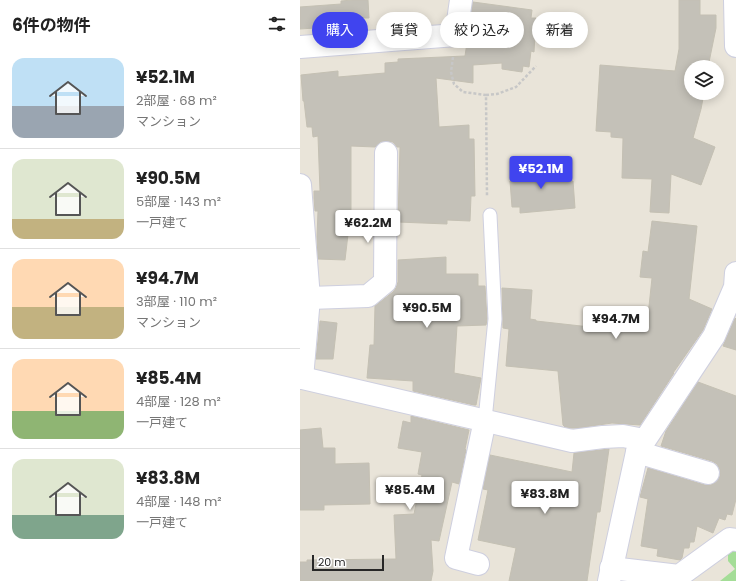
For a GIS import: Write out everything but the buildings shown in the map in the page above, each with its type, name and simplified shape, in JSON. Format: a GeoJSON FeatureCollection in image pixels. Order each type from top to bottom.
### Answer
{"type":"FeatureCollection","features":[{"type":"Feature","properties":{"kind":"street"},"geometry":{"type":"LineString","coordinates":[[459,12],[461,0]]}},
{"type":"Feature","properties":{"kind":"street"},"geometry":{"type":"LineString","coordinates":[[735,0],[736,46]]}},
{"type":"Feature","properties":{"kind":"street"},"geometry":{"type":"LineString","coordinates":[[300,47],[440,36]]}},
{"type":"Feature","properties":{"kind":"street"},"geometry":{"type":"LineString","coordinates":[[309,298],[368,296],[385,282],[386,153]]}},
{"type":"Feature","properties":{"kind":"street"},"geometry":{"type":"LineString","coordinates":[[300,185],[309,298],[301,378],[572,441],[624,436],[640,446],[708,474]]}},
{"type":"Feature","properties":{"kind":"street"},"geometry":{"type":"LineString","coordinates":[[736,272],[735,287],[714,336],[640,446],[610,575],[679,576],[714,563],[730,539],[736,540]]}},
{"type":"Feature","properties":{"kind":"street"},"geometry":{"type":"LineString","coordinates":[[478,564],[448,556],[485,420]]}},
{"type":"Feature","properties":{"kind":"lane"},"geometry":{"type":"LineString","coordinates":[[485,420],[495,319],[490,215]]}},
{"type":"Feature","properties":{"kind":"path"},"geometry":{"type":"LineString","coordinates":[[454,48],[451,72],[454,84],[463,92],[486,95],[497,94],[516,87],[536,66]]}},
{"type":"Feature","properties":{"kind":"path"},"geometry":{"type":"LineString","coordinates":[[486,95],[486,205],[490,215]]}},
{"type":"Feature","properties":{"kind":"green space"},"geometry":{"type":"Polygon","coordinates":[[[736,547],[736,581],[720,581],[735,569],[728,561],[728,550],[736,547]]]}}]}
